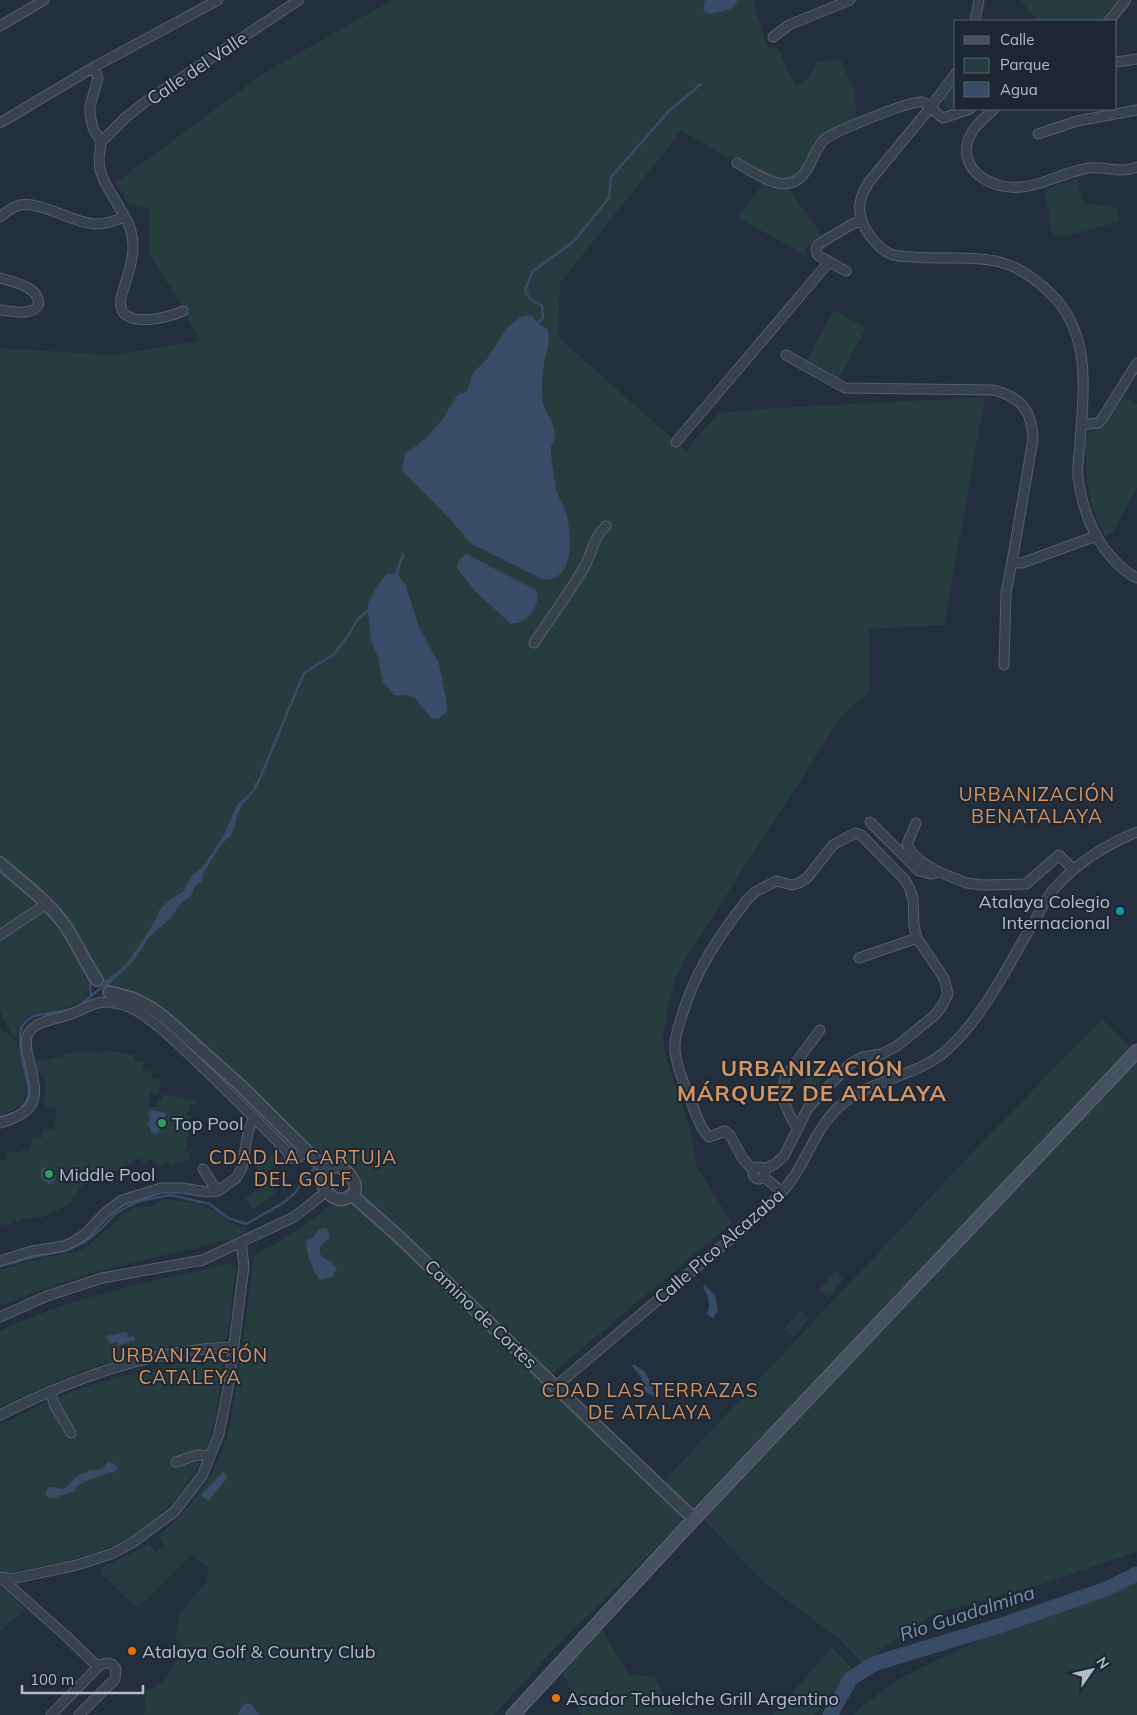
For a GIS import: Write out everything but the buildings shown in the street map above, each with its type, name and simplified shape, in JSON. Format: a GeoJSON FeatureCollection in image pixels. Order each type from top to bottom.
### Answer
{"type":"FeatureCollection","features":[{"type":"Feature","properties":{"kind":"main road"},"geometry":{"type":"LineString","coordinates":[[513,1715],[694,1519],[1137,1051]]}},
{"type":"Feature","properties":{"kind":"street"},"geometry":{"type":"LineString","coordinates":[[0,26],[44,0]]}},
{"type":"Feature","properties":{"kind":"street"},"geometry":{"type":"LineString","coordinates":[[0,123],[94,67],[218,0]]}},
{"type":"Feature","properties":{"kind":"street","name":"Calle del Valle"},"geometry":{"type":"LineString","coordinates":[[101,142],[126,117],[148,100],[299,0]]}},
{"type":"Feature","properties":{"kind":"street"},"geometry":{"type":"LineString","coordinates":[[773,37],[790,25],[850,0]]}},
{"type":"Feature","properties":{"kind":"street"},"geometry":{"type":"LineString","coordinates":[[975,20],[979,0]]}},
{"type":"Feature","properties":{"kind":"street"},"geometry":{"type":"LineString","coordinates":[[1110,20],[1126,0]]}},
{"type":"Feature","properties":{"kind":"street"},"geometry":{"type":"LineString","coordinates":[[1117,62],[1137,59]]}},
{"type":"Feature","properties":{"kind":"street"},"geometry":{"type":"LineString","coordinates":[[94,67],[98,78],[90,106],[90,114],[93,128],[101,142],[98,159],[102,176],[125,217],[133,237],[133,259],[121,298],[123,311],[127,316],[139,320],[173,315],[183,311]]}},
{"type":"Feature","properties":{"kind":"street"},"geometry":{"type":"LineString","coordinates":[[954,76],[869,182],[861,195],[859,208],[862,221],[868,234],[882,249],[891,254],[926,258],[993,261],[1017,269],[1038,282],[1056,299],[1074,327],[1083,359],[1078,476],[1084,505],[1096,536],[1110,556],[1129,574],[1137,578]]}},
{"type":"Feature","properties":{"kind":"street"},"geometry":{"type":"LineString","coordinates":[[737,163],[770,182],[790,184],[804,174],[825,138],[898,107],[915,102],[924,102],[938,116],[943,118],[967,110]]}},
{"type":"Feature","properties":{"kind":"street"},"geometry":{"type":"LineString","coordinates":[[993,110],[971,133],[967,145],[967,157],[971,168],[978,176],[989,181],[1012,188],[1023,188],[1086,168],[1128,172],[1137,168]]}},
{"type":"Feature","properties":{"kind":"street"},"geometry":{"type":"LineString","coordinates":[[1038,134],[1077,121],[1137,110]]}},
{"type":"Feature","properties":{"kind":"street"},"geometry":{"type":"LineString","coordinates":[[0,217],[14,207],[22,205],[37,207],[95,224],[125,217]]}},
{"type":"Feature","properties":{"kind":"street"},"geometry":{"type":"LineString","coordinates":[[846,271],[817,255],[817,246],[852,224],[862,221]]}},
{"type":"Feature","properties":{"kind":"street"},"geometry":{"type":"LineString","coordinates":[[676,442],[829,262]]}},
{"type":"Feature","properties":{"kind":"street"},"geometry":{"type":"LineString","coordinates":[[0,278],[27,287],[36,295],[39,304],[32,312],[0,310]]}},
{"type":"Feature","properties":{"kind":"street"},"geometry":{"type":"LineString","coordinates":[[786,355],[846,388],[994,390],[1008,394],[1028,412],[1033,439],[1006,593],[1004,665]]}},
{"type":"Feature","properties":{"kind":"street"},"geometry":{"type":"LineString","coordinates":[[1081,425],[1098,423],[1102,420],[1137,363]]}},
{"type":"Feature","properties":{"kind":"street"},"geometry":{"type":"LineString","coordinates":[[534,643],[586,563],[600,531],[606,526]]}},
{"type":"Feature","properties":{"kind":"street"},"geometry":{"type":"LineString","coordinates":[[1012,562],[1022,563],[1096,536]]}},
{"type":"Feature","properties":{"kind":"street"},"geometry":{"type":"LineString","coordinates":[[870,822],[919,871],[931,874],[939,872]]}},
{"type":"Feature","properties":{"kind":"street"},"geometry":{"type":"LineString","coordinates":[[916,823],[906,844],[920,862],[967,883],[982,885],[1026,884],[1059,855],[1073,870]]}},
{"type":"Feature","properties":{"kind":"street","name":"Calle Pico Alcazaba"},"geometry":{"type":"LineString","coordinates":[[556,1386],[742,1230],[782,1192],[825,1122],[840,1106],[866,1088],[912,1071],[929,1063],[948,1050],[974,1021],[1052,891],[1073,870],[1096,852],[1137,832]]}},
{"type":"Feature","properties":{"kind":"street"},"geometry":{"type":"LineString","coordinates":[[855,833],[861,835],[904,879],[913,898],[914,926],[917,938],[944,978],[948,994],[935,1016],[897,1046],[882,1054],[862,1057],[850,1064],[808,1108],[798,1129],[784,1156],[759,1179],[756,1178],[753,1170],[743,1159],[730,1135],[724,1131],[709,1136],[706,1134],[678,1068],[675,1036],[695,978],[738,911],[755,892],[776,880],[792,885],[799,884],[833,845],[855,833]]}},
{"type":"Feature","properties":{"kind":"street"},"geometry":{"type":"LineString","coordinates":[[0,862],[46,904],[62,922],[76,941],[96,980],[109,992],[138,1001],[165,1018],[240,1085],[304,1154],[326,1170]]}},
{"type":"Feature","properties":{"kind":"street"},"geometry":{"type":"LineString","coordinates":[[0,934],[46,904]]}},
{"type":"Feature","properties":{"kind":"street"},"geometry":{"type":"LineString","coordinates":[[859,958],[917,938]]}},
{"type":"Feature","properties":{"kind":"street"},"geometry":{"type":"LineString","coordinates":[[0,1123],[17,1118],[25,1112],[31,1105],[34,1096],[35,1087],[26,1045],[31,1030],[40,1023],[79,1012],[97,1003],[106,1002],[134,1010],[150,1020],[170,1036],[238,1100],[287,1150],[290,1158],[296,1159],[304,1154]]}},
{"type":"Feature","properties":{"kind":"street"},"geometry":{"type":"LineString","coordinates":[[798,1129],[786,1105],[782,1093],[783,1084],[786,1076],[820,1030]]}},
{"type":"Feature","properties":{"kind":"street"},"geometry":{"type":"LineString","coordinates":[[0,1260],[32,1251],[64,1246],[73,1242],[84,1235],[106,1212],[122,1200],[140,1194],[161,1188],[182,1188],[207,1192],[217,1191],[240,1174],[248,1132],[254,1117]]}},
{"type":"Feature","properties":{"kind":"street"},"geometry":{"type":"LineString","coordinates":[[338,1166],[345,1169],[355,1182],[356,1188],[352,1195],[343,1200],[336,1199],[327,1191],[322,1183],[322,1176],[326,1170],[338,1166]]}},
{"type":"Feature","properties":{"kind":"street"},"geometry":{"type":"LineString","coordinates":[[202,1169],[217,1191]]}},
{"type":"Feature","properties":{"kind":"street"},"geometry":{"type":"LineString","coordinates":[[764,1173],[782,1192]]}},
{"type":"Feature","properties":{"kind":"street"},"geometry":{"type":"LineString","coordinates":[[0,1317],[47,1296],[102,1278],[203,1260],[294,1217],[327,1191]]}},
{"type":"Feature","properties":{"kind":"street","name":"Camino de Cortes"},"geometry":{"type":"LineString","coordinates":[[352,1195],[397,1235],[694,1519]]}},
{"type":"Feature","properties":{"kind":"street"},"geometry":{"type":"LineString","coordinates":[[1,1577],[12,1579],[76,1565],[111,1554],[132,1543],[174,1512],[202,1476],[219,1434],[229,1383],[244,1266],[241,1242]]}},
{"type":"Feature","properties":{"kind":"street"},"geometry":{"type":"LineString","coordinates":[[0,1415],[96,1372],[158,1356],[206,1348],[234,1347]]}},
{"type":"Feature","properties":{"kind":"street"},"geometry":{"type":"LineString","coordinates":[[50,1391],[55,1406],[71,1433]]}},
{"type":"Feature","properties":{"kind":"street"},"geometry":{"type":"LineString","coordinates":[[176,1462],[197,1455],[210,1456]]}},
{"type":"Feature","properties":{"kind":"street"},"geometry":{"type":"LineString","coordinates":[[1,1577],[98,1667]]}},
{"type":"Feature","properties":{"kind":"street"},"geometry":{"type":"LineString","coordinates":[[51,1715],[98,1667],[103,1663],[110,1663],[116,1670],[116,1676],[79,1715]]}},
{"type":"Feature","properties":{"kind":"green space"},"geometry":{"type":"Polygon","coordinates":[[[392,0],[753,0],[766,43],[769,48],[777,47],[796,86],[809,76],[817,62],[840,59],[855,92],[856,120],[822,136],[799,175],[783,181],[767,175],[732,155],[727,157],[681,131],[560,283],[558,337],[686,451],[718,413],[776,408],[985,397],[944,625],[869,629],[870,691],[843,714],[689,953],[676,977],[668,1006],[663,1039],[666,1059],[691,1131],[697,1168],[732,1223],[550,1375],[362,1198],[362,1185],[358,1172],[354,1167],[342,1160],[319,1159],[156,1006],[107,986],[59,912],[0,855],[0,348],[110,355],[201,341],[183,311],[183,307],[150,256],[150,208],[128,204],[115,183],[264,73],[392,0]]]}},
{"type":"Feature","properties":{"kind":"green space"},"geometry":{"type":"Polygon","coordinates":[[[1020,0],[1122,0],[1106,20],[1037,20],[1020,0]]]}},
{"type":"Feature","properties":{"kind":"green space"},"geometry":{"type":"Polygon","coordinates":[[[954,84],[954,110],[951,111],[943,105],[944,98],[954,84]]]}},
{"type":"Feature","properties":{"kind":"green space"},"geometry":{"type":"Polygon","coordinates":[[[1077,179],[1083,203],[1116,207],[1119,222],[1066,236],[1052,235],[1045,189],[1077,179]]]}},
{"type":"Feature","properties":{"kind":"green space"},"geometry":{"type":"Polygon","coordinates":[[[764,183],[790,190],[822,236],[807,246],[805,255],[737,217],[764,183]]]}},
{"type":"Feature","properties":{"kind":"green space"},"geometry":{"type":"Polygon","coordinates":[[[834,310],[866,328],[839,378],[807,359],[834,310]]]}},
{"type":"Feature","properties":{"kind":"green space"},"geometry":{"type":"Polygon","coordinates":[[[1124,396],[1137,404],[1137,487],[1113,532],[1105,536],[1094,511],[1088,487],[1086,435],[1105,424],[1124,396]]]}},
{"type":"Feature","properties":{"kind":"green space"},"geometry":{"type":"Polygon","coordinates":[[[0,868],[35,902],[24,914],[0,929],[0,868]]]}},
{"type":"Feature","properties":{"kind":"green space"},"geometry":{"type":"Polygon","coordinates":[[[41,909],[65,935],[90,988],[86,996],[76,1004],[28,1016],[22,1022],[18,1035],[13,1037],[0,1011],[0,938],[41,909]]]}},
{"type":"Feature","properties":{"kind":"green space"},"geometry":{"type":"Polygon","coordinates":[[[1102,1019],[1130,1047],[853,1342],[690,1510],[662,1484],[664,1481],[970,1155],[1102,1019]]]}},
{"type":"Feature","properties":{"kind":"green space"},"geometry":{"type":"Polygon","coordinates":[[[0,1027],[3,1032],[7,1031],[10,1037],[17,1041],[25,1095],[24,1100],[16,1108],[0,1115],[0,1027]]]}},
{"type":"Feature","properties":{"kind":"green space"},"geometry":{"type":"Polygon","coordinates":[[[84,1050],[103,1053],[104,1050],[135,1055],[134,1060],[144,1062],[143,1070],[152,1072],[152,1078],[161,1080],[158,1095],[150,1092],[148,1106],[156,1108],[158,1100],[162,1100],[163,1094],[196,1101],[196,1105],[190,1104],[187,1115],[191,1116],[186,1149],[183,1151],[190,1153],[190,1158],[182,1163],[179,1161],[171,1166],[167,1161],[159,1166],[152,1159],[144,1164],[140,1158],[104,1176],[101,1172],[78,1189],[79,1192],[71,1197],[73,1201],[57,1211],[55,1210],[39,1219],[35,1216],[27,1220],[25,1218],[17,1223],[15,1220],[7,1225],[0,1226],[0,1160],[6,1160],[8,1151],[18,1153],[20,1150],[29,1151],[33,1136],[42,1138],[44,1129],[54,1130],[57,1109],[48,1107],[43,1103],[45,1081],[42,1074],[34,1072],[31,1061],[50,1060],[52,1057],[61,1058],[63,1053],[72,1054],[73,1051],[83,1052],[84,1050]]]}},
{"type":"Feature","properties":{"kind":"green space"},"geometry":{"type":"Polygon","coordinates":[[[1137,1058],[1137,1552],[1039,1585],[934,1614],[862,1663],[839,1639],[768,1586],[702,1518],[1137,1058]]]}},
{"type":"Feature","properties":{"kind":"green space"},"geometry":{"type":"Polygon","coordinates":[[[817,1064],[827,1072],[808,1095],[798,1086],[817,1064]]]}},
{"type":"Feature","properties":{"kind":"green space"},"geometry":{"type":"Polygon","coordinates":[[[277,1152],[283,1162],[262,1176],[256,1166],[277,1152]]]}},
{"type":"Feature","properties":{"kind":"green space"},"geometry":{"type":"Polygon","coordinates":[[[269,1182],[277,1193],[253,1210],[245,1198],[269,1182]]]}},
{"type":"Feature","properties":{"kind":"green space"},"geometry":{"type":"Polygon","coordinates":[[[166,1199],[199,1204],[214,1210],[229,1222],[246,1228],[248,1231],[232,1239],[95,1272],[0,1306],[0,1270],[30,1261],[81,1250],[135,1207],[150,1206],[166,1199]]]}},
{"type":"Feature","properties":{"kind":"green space","name":"Atalaya Golf & Country Club"},"geometry":{"type":"Polygon","coordinates":[[[330,1206],[360,1207],[680,1513],[682,1517],[681,1522],[590,1615],[571,1631],[494,1715],[144,1715],[146,1690],[160,1683],[170,1672],[182,1644],[175,1636],[180,1614],[206,1583],[208,1568],[192,1554],[137,1608],[101,1573],[101,1568],[149,1544],[156,1552],[165,1546],[158,1536],[179,1517],[204,1485],[218,1461],[229,1426],[239,1372],[254,1256],[296,1231],[330,1206]]]}},
{"type":"Feature","properties":{"kind":"green space"},"geometry":{"type":"Polygon","coordinates":[[[232,1263],[236,1268],[227,1338],[224,1340],[119,1360],[85,1370],[42,1387],[0,1407],[0,1331],[27,1319],[84,1299],[143,1283],[232,1263]]]}},
{"type":"Feature","properties":{"kind":"green space"},"geometry":{"type":"Polygon","coordinates":[[[835,1271],[844,1280],[828,1298],[819,1289],[835,1271]]]}},
{"type":"Feature","properties":{"kind":"green space"},"geometry":{"type":"Polygon","coordinates":[[[800,1311],[809,1319],[793,1337],[784,1329],[800,1311]]]}},
{"type":"Feature","properties":{"kind":"green space"},"geometry":{"type":"Polygon","coordinates":[[[224,1356],[215,1416],[205,1452],[188,1453],[172,1459],[178,1466],[201,1461],[183,1490],[163,1512],[141,1530],[118,1543],[93,1553],[36,1568],[4,1574],[0,1570],[0,1425],[49,1401],[57,1421],[65,1433],[75,1433],[65,1417],[57,1398],[118,1377],[160,1367],[224,1356]]]}},
{"type":"Feature","properties":{"kind":"green space"},"geometry":{"type":"Polygon","coordinates":[[[1137,1578],[1137,1715],[854,1715],[862,1706],[899,1679],[951,1653],[1022,1622],[1137,1578]]]}},
{"type":"Feature","properties":{"kind":"green space"},"geometry":{"type":"Polygon","coordinates":[[[0,1586],[25,1609],[0,1631],[0,1586]]]}},
{"type":"Feature","properties":{"kind":"green space"},"geometry":{"type":"Polygon","coordinates":[[[602,1630],[629,1674],[655,1677],[672,1715],[581,1715],[563,1672],[602,1630]]]}},
{"type":"Feature","properties":{"kind":"green space"},"geometry":{"type":"Polygon","coordinates":[[[832,1647],[852,1668],[815,1715],[773,1715],[832,1647]]]}},
{"type":"Feature","properties":{"kind":"water"},"geometry":{"type":"Polygon","coordinates":[[[705,0],[738,0],[731,9],[710,14],[703,10],[705,0]]]}},
{"type":"Feature","properties":{"kind":"water"},"geometry":{"type":"Polygon","coordinates":[[[532,315],[537,323],[548,330],[548,343],[542,377],[542,396],[545,410],[555,431],[551,455],[557,491],[568,522],[570,544],[566,566],[561,574],[553,578],[542,579],[470,543],[449,518],[402,471],[405,453],[431,432],[460,393],[464,394],[473,373],[488,358],[509,326],[521,317],[532,315]]]}},
{"type":"Feature","properties":{"kind":"water"},"geometry":{"type":"Polygon","coordinates":[[[466,554],[536,590],[537,602],[531,613],[521,622],[510,623],[475,591],[457,568],[458,561],[466,554]]]}},
{"type":"Feature","properties":{"kind":"water"},"geometry":{"type":"Polygon","coordinates":[[[387,574],[397,574],[406,586],[419,627],[439,664],[447,712],[438,719],[431,718],[415,698],[407,695],[394,695],[383,682],[378,657],[371,641],[368,603],[387,574]]]}},
{"type":"Feature","properties":{"kind":"water"},"geometry":{"type":"Polygon","coordinates":[[[255,782],[259,785],[241,807],[232,834],[221,845],[203,874],[202,881],[195,886],[191,896],[179,905],[172,917],[150,936],[133,962],[107,986],[102,981],[109,979],[128,962],[152,926],[160,909],[171,899],[183,892],[192,875],[202,868],[225,833],[237,805],[253,790],[255,782]]]}},
{"type":"Feature","properties":{"kind":"water"},"geometry":{"type":"Polygon","coordinates":[[[151,1110],[166,1113],[164,1121],[160,1124],[159,1132],[156,1134],[151,1132],[150,1127],[146,1123],[149,1122],[150,1116],[147,1113],[151,1110]]]}},
{"type":"Feature","properties":{"kind":"water"},"geometry":{"type":"Polygon","coordinates":[[[46,1167],[56,1179],[49,1184],[41,1176],[42,1169],[46,1167]]]}},
{"type":"Feature","properties":{"kind":"water"},"geometry":{"type":"Polygon","coordinates":[[[324,1228],[328,1230],[330,1238],[321,1245],[320,1254],[335,1265],[337,1269],[332,1277],[321,1280],[313,1269],[306,1243],[308,1239],[313,1238],[318,1230],[324,1228]]]}},
{"type":"Feature","properties":{"kind":"water"},"geometry":{"type":"Polygon","coordinates":[[[705,1285],[715,1295],[718,1311],[714,1319],[707,1314],[709,1303],[703,1287],[705,1285]]]}},
{"type":"Feature","properties":{"kind":"water"},"geometry":{"type":"Polygon","coordinates":[[[126,1332],[129,1337],[134,1336],[135,1340],[118,1346],[117,1342],[110,1344],[106,1336],[126,1332]]]}},
{"type":"Feature","properties":{"kind":"water"},"geometry":{"type":"Polygon","coordinates":[[[634,1364],[645,1372],[653,1387],[654,1396],[645,1392],[641,1377],[632,1366],[634,1364]]]}},
{"type":"Feature","properties":{"kind":"water"},"geometry":{"type":"Polygon","coordinates":[[[108,1462],[115,1464],[118,1469],[113,1473],[110,1472],[98,1476],[80,1484],[75,1488],[76,1491],[55,1498],[48,1498],[45,1492],[50,1488],[64,1489],[77,1476],[88,1471],[102,1469],[108,1462]]]}},
{"type":"Feature","properties":{"kind":"water"},"geometry":{"type":"Polygon","coordinates":[[[223,1472],[228,1477],[208,1501],[201,1495],[223,1472]]]}},
{"type":"Feature","properties":{"kind":"water"},"geometry":{"type":"Polygon","coordinates":[[[247,1703],[252,1705],[259,1715],[238,1715],[242,1706],[247,1703]]]}},
{"type":"Feature","properties":{"kind":"waterway"},"geometry":{"type":"LineString","coordinates":[[536,325],[543,318],[542,306],[530,299],[525,290],[533,271],[573,242],[609,198],[611,177],[669,111],[701,84]]}},
{"type":"Feature","properties":{"kind":"waterway"},"geometry":{"type":"LineString","coordinates":[[396,576],[403,554]]}},
{"type":"Feature","properties":{"kind":"waterway"},"geometry":{"type":"LineString","coordinates":[[257,785],[304,673],[333,655],[348,636],[357,620],[371,608]]}},
{"type":"Feature","properties":{"kind":"waterway"},"geometry":{"type":"LineString","coordinates":[[12,881],[38,903]]}},
{"type":"Feature","properties":{"kind":"waterway"},"geometry":{"type":"LineString","coordinates":[[43,910],[56,923]]}},
{"type":"Feature","properties":{"kind":"waterway"},"geometry":{"type":"LineString","coordinates":[[87,974],[90,982],[91,996]]}},
{"type":"Feature","properties":{"kind":"waterway"},"geometry":{"type":"LineString","coordinates":[[21,1109],[28,1098],[29,1090],[20,1043],[23,1026],[34,1016],[76,1008],[107,983]]}},
{"type":"Feature","properties":{"kind":"waterway"},"geometry":{"type":"LineString","coordinates":[[0,1117],[14,1113]]}},
{"type":"Feature","properties":{"kind":"waterway"},"geometry":{"type":"LineString","coordinates":[[0,1266],[65,1251],[85,1242],[114,1215],[128,1206],[143,1200],[171,1195],[210,1204],[228,1218],[246,1224],[283,1203],[296,1192],[304,1178],[314,1169]]}},
{"type":"Feature","properties":{"kind":"waterway","name":"Rio Guadalmina"},"geometry":{"type":"LineString","coordinates":[[830,1715],[851,1678],[876,1663],[999,1626],[1106,1589],[1137,1574]]}},
{"type":"Feature","properties":{"kind":"place","name":"Atalaya Colegio Internacional"},"geometry":{"type":"Point","coordinates":[1120,911]}},
{"type":"Feature","properties":{"kind":"place","name":"Top Pool"},"geometry":{"type":"Point","coordinates":[162,1123]}},
{"type":"Feature","properties":{"kind":"place","name":"Middle Pool"},"geometry":{"type":"Point","coordinates":[49,1174]}},
{"type":"Feature","properties":{"kind":"place","name":"Atalaya Golf & Country Club"},"geometry":{"type":"Point","coordinates":[132,1651]}},
{"type":"Feature","properties":{"kind":"place","name":"Asador Tehuelche Grill Argentino"},"geometry":{"type":"Point","coordinates":[556,1698]}},
{"type":"Feature","properties":{"kind":"district","name":"URBANIZACIÓN BENATALAYA"},"geometry":{"type":"Point","coordinates":[1037,805]}},
{"type":"Feature","properties":{"kind":"district","name":"URBANIZACIÓN MÁRQUEZ DE ATALAYA"},"geometry":{"type":"Point","coordinates":[812,1080]}},
{"type":"Feature","properties":{"kind":"district","name":"CDAD LA CARTUJA DEL GOLF"},"geometry":{"type":"Point","coordinates":[303,1168]}},
{"type":"Feature","properties":{"kind":"district","name":"URBANIZACIÓN CATALEYA"},"geometry":{"type":"Point","coordinates":[190,1366]}},
{"type":"Feature","properties":{"kind":"district","name":"CDAD LAS TERRAZAS DE ATALAYA"},"geometry":{"type":"Point","coordinates":[650,1401]}}]}
